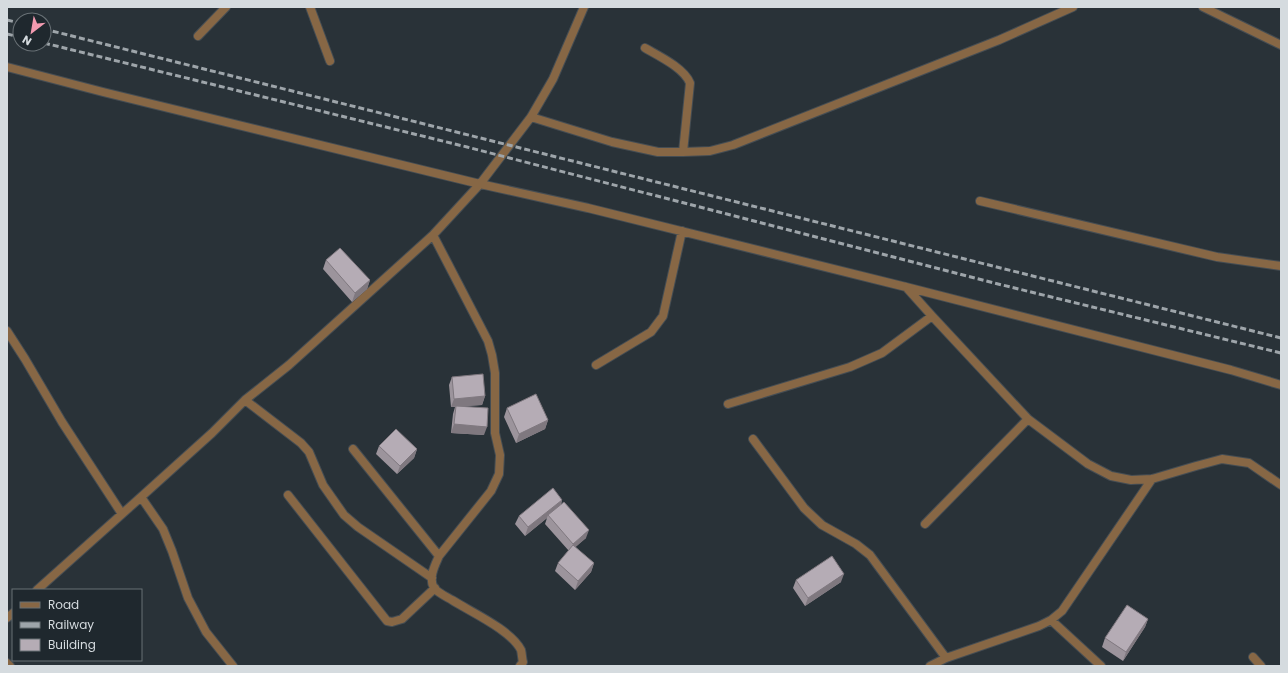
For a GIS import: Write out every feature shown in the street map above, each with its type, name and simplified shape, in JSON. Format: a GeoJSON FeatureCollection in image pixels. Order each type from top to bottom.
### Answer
{"type":"FeatureCollection","features":[{"type":"Feature","properties":{"kind":"street"},"geometry":{"type":"LineString","coordinates":[[198,36],[226,7]]}},
{"type":"Feature","properties":{"kind":"street"},"geometry":{"type":"LineString","coordinates":[[310,7],[330,61]]}},
{"type":"Feature","properties":{"kind":"street"},"geometry":{"type":"LineString","coordinates":[[38,589],[212,433],[245,400],[289,365],[433,236],[480,184],[531,118],[553,79],[584,7]]}},
{"type":"Feature","properties":{"kind":"street"},"geometry":{"type":"LineString","coordinates":[[531,118],[619,144],[658,152],[710,151],[733,145],[999,40],[1073,7]]}},
{"type":"Feature","properties":{"kind":"street"},"geometry":{"type":"LineString","coordinates":[[1203,7],[1281,45]]}},
{"type":"Feature","properties":{"kind":"street"},"geometry":{"type":"LineString","coordinates":[[645,48],[682,71],[690,83],[683,152]]}},
{"type":"Feature","properties":{"kind":"street"},"geometry":{"type":"LineString","coordinates":[[7,67],[103,92],[480,184],[682,231],[1231,370],[1281,385]]}},
{"type":"Feature","properties":{"kind":"street"},"geometry":{"type":"LineString","coordinates":[[980,202],[1217,257],[1281,266]]}},
{"type":"Feature","properties":{"kind":"street"},"geometry":{"type":"LineString","coordinates":[[596,365],[651,332],[664,316],[682,231]]}},
{"type":"Feature","properties":{"kind":"street"},"geometry":{"type":"LineString","coordinates":[[433,236],[488,341],[492,354],[495,373],[495,433],[500,455],[499,474],[491,491],[439,556],[432,578],[434,588],[513,639],[521,651],[523,662],[520,666]]}},
{"type":"Feature","properties":{"kind":"street"},"geometry":{"type":"LineString","coordinates":[[906,287],[1028,419],[1088,464],[1111,476],[1131,480],[1152,479],[1222,459],[1249,463],[1281,485]]}},
{"type":"Feature","properties":{"kind":"street"},"geometry":{"type":"LineString","coordinates":[[728,404],[864,362],[882,353],[932,316]]}},
{"type":"Feature","properties":{"kind":"street"},"geometry":{"type":"LineString","coordinates":[[7,331],[62,422],[122,514]]}},
{"type":"Feature","properties":{"kind":"street"},"geometry":{"type":"LineString","coordinates":[[245,400],[301,443],[309,452],[323,485],[344,515],[358,527],[432,578]]}},
{"type":"Feature","properties":{"kind":"street"},"geometry":{"type":"LineString","coordinates":[[925,524],[1028,419]]}},
{"type":"Feature","properties":{"kind":"street"},"geometry":{"type":"LineString","coordinates":[[753,439],[804,508],[822,525],[856,544],[870,555],[946,658]]}},
{"type":"Feature","properties":{"kind":"street"},"geometry":{"type":"LineString","coordinates":[[353,449],[439,556]]}},
{"type":"Feature","properties":{"kind":"street"},"geometry":{"type":"LineString","coordinates":[[930,666],[946,658],[1039,626],[1051,620],[1062,611],[1152,479]]}},
{"type":"Feature","properties":{"kind":"street"},"geometry":{"type":"LineString","coordinates":[[288,495],[387,621],[392,622],[402,619],[434,588]]}},
{"type":"Feature","properties":{"kind":"street"},"geometry":{"type":"LineString","coordinates":[[141,497],[163,529],[188,598],[206,632],[233,666]]}},
{"type":"Feature","properties":{"kind":"street"},"geometry":{"type":"LineString","coordinates":[[1051,620],[1101,666]]}},
{"type":"Feature","properties":{"kind":"street"},"geometry":{"type":"LineString","coordinates":[[1253,657],[1261,666]]}},
{"type":"Feature","properties":{"kind":"street"},"geometry":{"type":"LineString","coordinates":[[7,663],[10,666]]}},
{"type":"Feature","properties":{"kind":"building"},"geometry":{"type":"Polygon","coordinates":[[[340,248],[370,280],[355,293],[326,260],[340,248]]]}},
{"type":"Feature","properties":{"kind":"building"},"geometry":{"type":"Polygon","coordinates":[[[483,374],[485,396],[454,399],[452,377],[483,374]]]}},
{"type":"Feature","properties":{"kind":"building"},"geometry":{"type":"Polygon","coordinates":[[[536,394],[548,420],[519,434],[507,408],[536,394]]]}},
{"type":"Feature","properties":{"kind":"building"},"geometry":{"type":"Polygon","coordinates":[[[456,406],[488,408],[487,427],[454,424],[456,406]]]}},
{"type":"Feature","properties":{"kind":"building"},"geometry":{"type":"Polygon","coordinates":[[[396,429],[417,449],[400,466],[379,446],[396,429]]]}},
{"type":"Feature","properties":{"kind":"building"},"geometry":{"type":"Polygon","coordinates":[[[553,488],[562,500],[528,527],[519,516],[553,488]]]}},
{"type":"Feature","properties":{"kind":"building"},"geometry":{"type":"Polygon","coordinates":[[[564,502],[589,530],[573,544],[548,515],[564,502]]]}},
{"type":"Feature","properties":{"kind":"building"},"geometry":{"type":"Polygon","coordinates":[[[573,545],[594,563],[578,581],[558,563],[573,545]]]}},
{"type":"Feature","properties":{"kind":"building"},"geometry":{"type":"Polygon","coordinates":[[[832,556],[844,574],[808,598],[796,580],[832,556]]]}},
{"type":"Feature","properties":{"kind":"building"},"geometry":{"type":"Polygon","coordinates":[[[1127,605],[1148,619],[1126,652],[1105,638],[1127,605]]]}},
{"type":"Feature","properties":{"kind":"railway"},"geometry":{"type":"LineString","coordinates":[[7,20],[12,21]]}},
{"type":"Feature","properties":{"kind":"railway"},"geometry":{"type":"LineString","coordinates":[[52,31],[1281,338]]}},
{"type":"Feature","properties":{"kind":"railway"},"geometry":{"type":"LineString","coordinates":[[7,34],[12,35]]}},
{"type":"Feature","properties":{"kind":"railway"},"geometry":{"type":"LineString","coordinates":[[52,45],[467,147],[994,283],[1281,353]]}}]}
